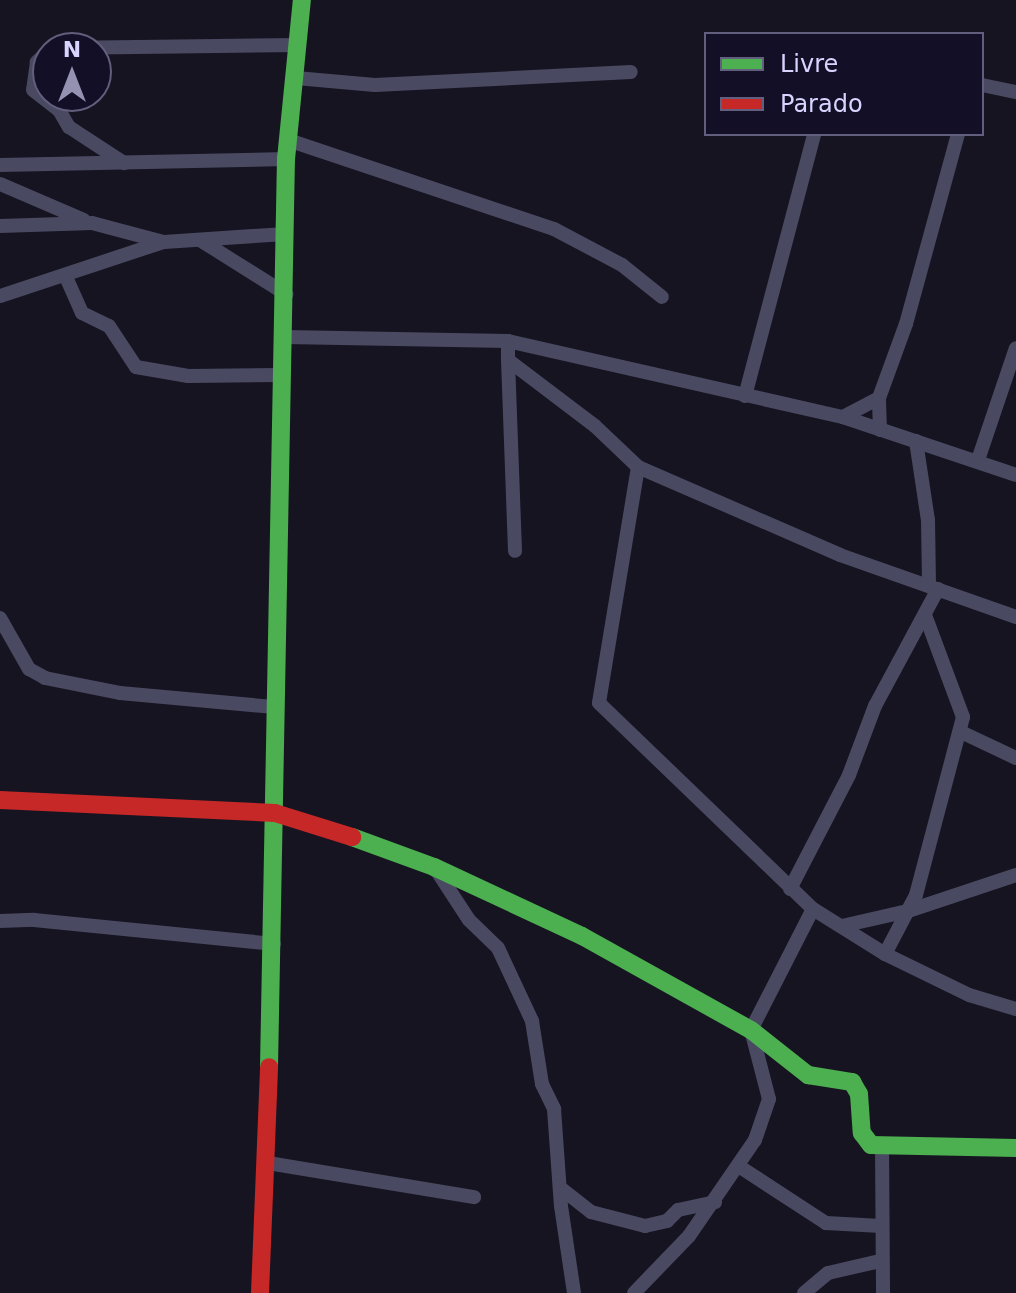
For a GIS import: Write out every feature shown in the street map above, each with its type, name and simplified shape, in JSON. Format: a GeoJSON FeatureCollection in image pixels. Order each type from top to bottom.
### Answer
{"type":"FeatureCollection","features":[{"type":"Feature","properties":{"kind":"street"},"geometry":{"type":"LineString","coordinates":[[260,1293],[268,1163],[274,944],[275,707],[287,149],[302,0]]}},
{"type":"Feature","properties":{"kind":"street"},"geometry":{"type":"LineString","coordinates":[[112,47],[299,45]]}},
{"type":"Feature","properties":{"kind":"street"},"geometry":{"type":"LineString","coordinates":[[296,78],[375,85],[631,72]]}},
{"type":"Feature","properties":{"kind":"street"},"geometry":{"type":"LineString","coordinates":[[984,85],[1016,92]]}},
{"type":"Feature","properties":{"kind":"street"},"geometry":{"type":"LineString","coordinates":[[60,112],[69,127],[124,164]]}},
{"type":"Feature","properties":{"kind":"street"},"geometry":{"type":"LineString","coordinates":[[745,396],[813,136]]}},
{"type":"Feature","properties":{"kind":"street"},"geometry":{"type":"LineString","coordinates":[[880,430],[879,398],[906,324],[957,136]]}},
{"type":"Feature","properties":{"kind":"street"},"geometry":{"type":"LineString","coordinates":[[0,165],[124,164],[287,149],[554,229],[622,265],[662,297]]}},
{"type":"Feature","properties":{"kind":"street"},"geometry":{"type":"LineString","coordinates":[[0,184],[92,223],[164,242]]}},
{"type":"Feature","properties":{"kind":"street"},"geometry":{"type":"LineString","coordinates":[[0,226],[92,223]]}},
{"type":"Feature","properties":{"kind":"street"},"geometry":{"type":"LineString","coordinates":[[0,296],[66,277],[164,242],[286,234]]}},
{"type":"Feature","properties":{"kind":"street"},"geometry":{"type":"LineString","coordinates":[[200,240],[286,294]]}},
{"type":"Feature","properties":{"kind":"street"},"geometry":{"type":"LineString","coordinates":[[66,277],[82,313],[109,326],[136,367],[188,376],[281,375]]}},
{"type":"Feature","properties":{"kind":"street"},"geometry":{"type":"LineString","coordinates":[[285,337],[508,341],[843,417],[1016,475]]}},
{"type":"Feature","properties":{"kind":"street"},"geometry":{"type":"LineString","coordinates":[[508,341],[515,551]]}},
{"type":"Feature","properties":{"kind":"street"},"geometry":{"type":"LineString","coordinates":[[978,460],[1016,348]]}},
{"type":"Feature","properties":{"kind":"street"},"geometry":{"type":"LineString","coordinates":[[508,360],[595,426],[638,467],[773,528],[1016,617]]}},
{"type":"Feature","properties":{"kind":"street"},"geometry":{"type":"LineString","coordinates":[[843,417],[879,398]]}},
{"type":"Feature","properties":{"kind":"street"},"geometry":{"type":"LineString","coordinates":[[790,889],[849,775],[875,706],[925,615],[933,587],[916,441]]}},
{"type":"Feature","properties":{"kind":"street"},"geometry":{"type":"LineString","coordinates":[[638,467],[599,703],[813,909],[885,954],[969,995],[1016,1009]]}},
{"type":"Feature","properties":{"kind":"street"},"geometry":{"type":"LineString","coordinates":[[912,579],[929,561]]}},
{"type":"Feature","properties":{"kind":"street"},"geometry":{"type":"LineString","coordinates":[[885,954],[908,911],[961,732],[963,709],[925,615]]}},
{"type":"Feature","properties":{"kind":"street"},"geometry":{"type":"LineString","coordinates":[[0,618],[29,669],[45,678],[120,693],[275,707]]}},
{"type":"Feature","properties":{"kind":"street"},"geometry":{"type":"LineString","coordinates":[[961,732],[1016,758]]}},
{"type":"Feature","properties":{"kind":"street"},"geometry":{"type":"LineString","coordinates":[[0,800],[275,813],[434,867],[582,936],[751,1030],[808,1075],[852,1082],[859,1094],[862,1133],[871,1145],[1016,1148]]}},
{"type":"Feature","properties":{"kind":"street"},"geometry":{"type":"LineString","coordinates":[[434,867],[469,920],[498,948],[522,993],[535,1033],[542,1084],[554,1109],[563,1190],[561,1206],[574,1293]]}},
{"type":"Feature","properties":{"kind":"street"},"geometry":{"type":"LineString","coordinates":[[842,926],[908,911],[1016,875]]}},
{"type":"Feature","properties":{"kind":"street"},"geometry":{"type":"LineString","coordinates":[[634,1293],[715,1202],[740,1167],[769,1099],[751,1030],[813,909]]}},
{"type":"Feature","properties":{"kind":"street"},"geometry":{"type":"LineString","coordinates":[[0,921],[34,920],[274,944]]}},
{"type":"Feature","properties":{"kind":"street"},"geometry":{"type":"LineString","coordinates":[[882,1145],[880,1261],[883,1293]]}},
{"type":"Feature","properties":{"kind":"street"},"geometry":{"type":"LineString","coordinates":[[268,1163],[474,1197]]}},
{"type":"Feature","properties":{"kind":"street"},"geometry":{"type":"LineString","coordinates":[[740,1167],[826,1223],[881,1226]]}},
{"type":"Feature","properties":{"kind":"street"},"geometry":{"type":"LineString","coordinates":[[563,1190],[591,1212],[645,1226],[667,1221],[678,1210],[715,1202]]}},
{"type":"Feature","properties":{"kind":"street"},"geometry":{"type":"LineString","coordinates":[[804,1293],[828,1273],[880,1261]]}},
{"type":"Feature","properties":{"kind":"traffic: fast"},"geometry":{"type":"LineString","coordinates":[[269,1067],[286,159],[302,0]]}},
{"type":"Feature","properties":{"kind":"traffic: fast"},"geometry":{"type":"LineString","coordinates":[[352,837],[434,867],[582,936],[751,1030],[808,1075],[852,1082],[859,1094],[862,1133],[871,1145],[1016,1148]]}},
{"type":"Feature","properties":{"kind":"traffic: jam"},"geometry":{"type":"LineString","coordinates":[[0,800],[275,813],[352,837]]}},
{"type":"Feature","properties":{"kind":"traffic: jam"},"geometry":{"type":"LineString","coordinates":[[260,1293],[269,1067]]}}]}
